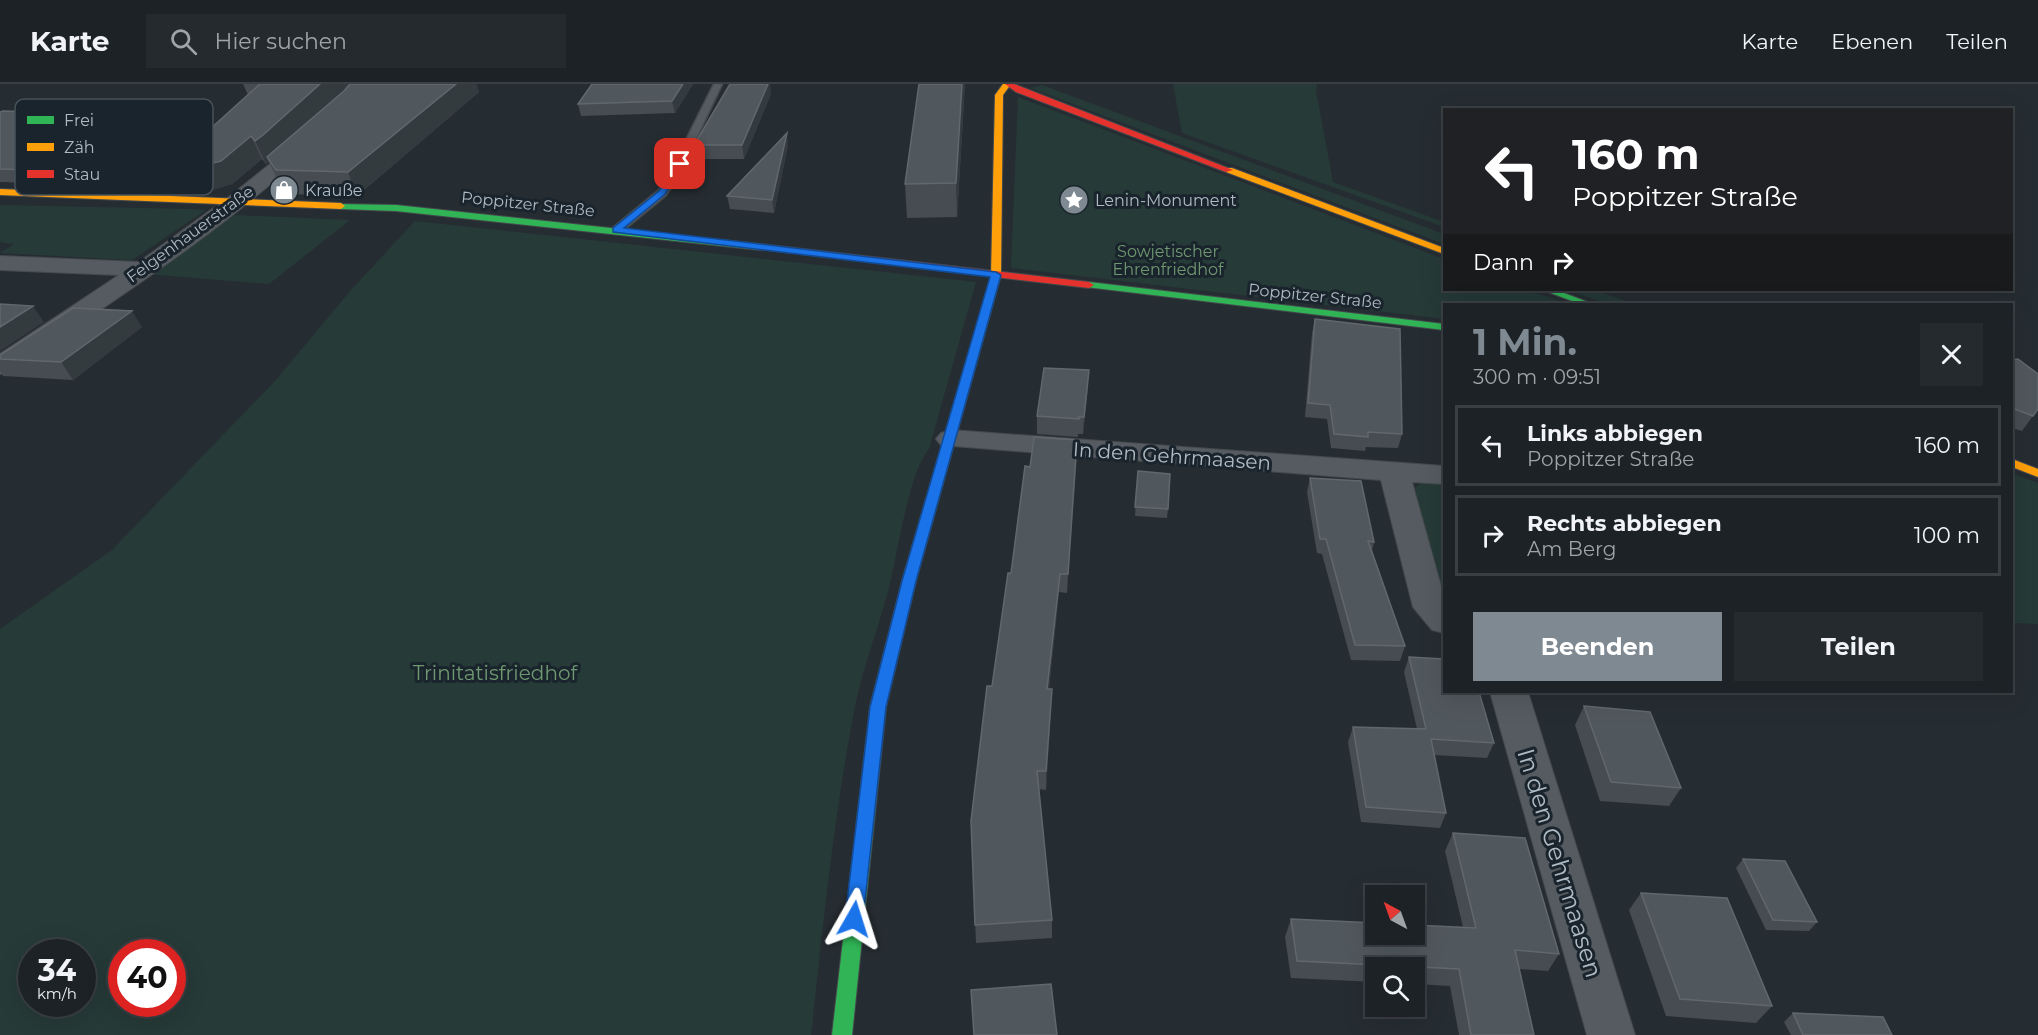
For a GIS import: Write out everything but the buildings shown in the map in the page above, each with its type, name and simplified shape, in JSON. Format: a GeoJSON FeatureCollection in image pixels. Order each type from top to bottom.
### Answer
{"type":"FeatureCollection","features":[{"type":"Feature","properties":{"kind":"street","name":"Felgenhauerstraße"},"geometry":{"type":"LineString","coordinates":[[0,366],[143,270],[238,201],[329,124],[365,84]]}},
{"type":"Feature","properties":{"kind":"street"},"geometry":{"type":"LineString","coordinates":[[842,1035],[878,707],[909,581],[996,275],[999,95],[1008,84],[1443,251]]}},
{"type":"Feature","properties":{"kind":"street","name":"Poppitzer Straße"},"geometry":{"type":"LineString","coordinates":[[0,192],[15,193]]}},
{"type":"Feature","properties":{"kind":"street","name":"Poppitzer Straße"},"geometry":{"type":"LineString","coordinates":[[79,195],[396,208],[616,230],[1443,327]]}},
{"type":"Feature","properties":{"kind":"street"},"geometry":{"type":"LineString","coordinates":[[0,263],[143,270]]}},
{"type":"Feature","properties":{"kind":"street"},"geometry":{"type":"LineString","coordinates":[[1551,291],[1585,303]]}},
{"type":"Feature","properties":{"kind":"street","name":"In den Gehrmaasen"},"geometry":{"type":"LineString","coordinates":[[951,439],[1443,475]]}},
{"type":"Feature","properties":{"kind":"street"},"geometry":{"type":"LineString","coordinates":[[2013,464],[2038,473]]}},
{"type":"Feature","properties":{"kind":"street"},"geometry":{"type":"LineString","coordinates":[[1394,473],[1430,607],[1443,620]]}},
{"type":"Feature","properties":{"kind":"street","name":"In den Gehrmaasen"},"geometry":{"type":"LineString","coordinates":[[1509,693],[1611,1035]]}},
{"type":"Feature","properties":{"kind":"lane"},"geometry":{"type":"LineString","coordinates":[[616,230],[662,193],[671,181],[718,84]]}},
{"type":"Feature","properties":{"kind":"green space"},"geometry":{"type":"Polygon","coordinates":[[[1173,84],[1317,84],[1316,91],[1333,182],[1443,222],[1443,227],[1182,133],[1173,84]]]}},
{"type":"Feature","properties":{"kind":"green space"},"geometry":{"type":"Polygon","coordinates":[[[1042,85],[1443,234],[1443,244],[1030,88],[1042,85]]]}},
{"type":"Feature","properties":{"kind":"green space","name":"Sowjetischer Ehrenfriedhof"},"geometry":{"type":"Polygon","coordinates":[[[1018,97],[1443,259],[1443,291],[1530,291],[1565,303],[1443,303],[1443,319],[1011,268],[1018,97]]]}},
{"type":"Feature","properties":{"kind":"green space"},"geometry":{"type":"Polygon","coordinates":[[[0,205],[206,210],[132,260],[0,253],[14,244],[0,242],[0,205]]]}},
{"type":"Feature","properties":{"kind":"green space"},"geometry":{"type":"Polygon","coordinates":[[[235,215],[350,220],[269,284],[146,274],[235,215]]]}},
{"type":"Feature","properties":{"kind":"green space","name":"Trinitatisfriedhof"},"geometry":{"type":"Polygon","coordinates":[[[415,221],[976,282],[929,449],[922,459],[910,491],[887,595],[855,706],[835,829],[811,1035],[0,1035],[0,629],[112,550],[276,380],[352,289],[415,221]]]}},
{"type":"Feature","properties":{"kind":"green space"},"geometry":{"type":"Polygon","coordinates":[[[1570,291],[1597,291],[1632,303],[1605,303],[1570,291]]]}},
{"type":"Feature","properties":{"kind":"green space"},"geometry":{"type":"Polygon","coordinates":[[[2013,473],[2038,483],[2038,624],[2013,623],[2013,473]]]}},
{"type":"Feature","properties":{"kind":"green space"},"geometry":{"type":"Polygon","coordinates":[[[1421,483],[1443,484],[1443,601],[1441,598],[1415,488],[1421,483]]]}},
{"type":"Feature","properties":{"kind":"traffic: fast"},"geometry":{"type":"LineString","coordinates":[[341,206],[396,208],[760,247]]}},
{"type":"Feature","properties":{"kind":"traffic: fast"},"geometry":{"type":"LineString","coordinates":[[1089,285],[1443,327]]}},
{"type":"Feature","properties":{"kind":"traffic: fast"},"geometry":{"type":"LineString","coordinates":[[1551,291],[1585,303]]}},
{"type":"Feature","properties":{"kind":"traffic: fast"},"geometry":{"type":"LineString","coordinates":[[842,1035],[878,707],[909,581],[950,437]]}},
{"type":"Feature","properties":{"kind":"traffic: slow"},"geometry":{"type":"LineString","coordinates":[[950,437],[996,275],[999,95],[1007,84]]}},
{"type":"Feature","properties":{"kind":"traffic: slow"},"geometry":{"type":"LineString","coordinates":[[1229,170],[1443,251]]}},
{"type":"Feature","properties":{"kind":"traffic: slow"},"geometry":{"type":"LineString","coordinates":[[0,192],[15,193]]}},
{"type":"Feature","properties":{"kind":"traffic: slow"},"geometry":{"type":"LineString","coordinates":[[73,195],[341,206]]}},
{"type":"Feature","properties":{"kind":"traffic: slow"},"geometry":{"type":"LineString","coordinates":[[2013,463],[2038,473]]}},
{"type":"Feature","properties":{"kind":"traffic: jam"},"geometry":{"type":"LineString","coordinates":[[1009,84],[1019,90],[1229,170]]}},
{"type":"Feature","properties":{"kind":"traffic: jam"},"geometry":{"type":"LineString","coordinates":[[760,247],[1089,285]]}},
{"type":"Feature","properties":{"kind":"place","name":"Krauße"},"geometry":{"type":"Point","coordinates":[284,190]}},
{"type":"Feature","properties":{"kind":"place","name":"Lenin-Monument"},"geometry":{"type":"Point","coordinates":[1074,200]}},
{"type":"Feature","properties":{"kind":"route"},"geometry":{"type":"LineString","coordinates":[[680,164],[662,193],[616,230],[996,275],[909,581],[878,707],[854,919]]}}]}
